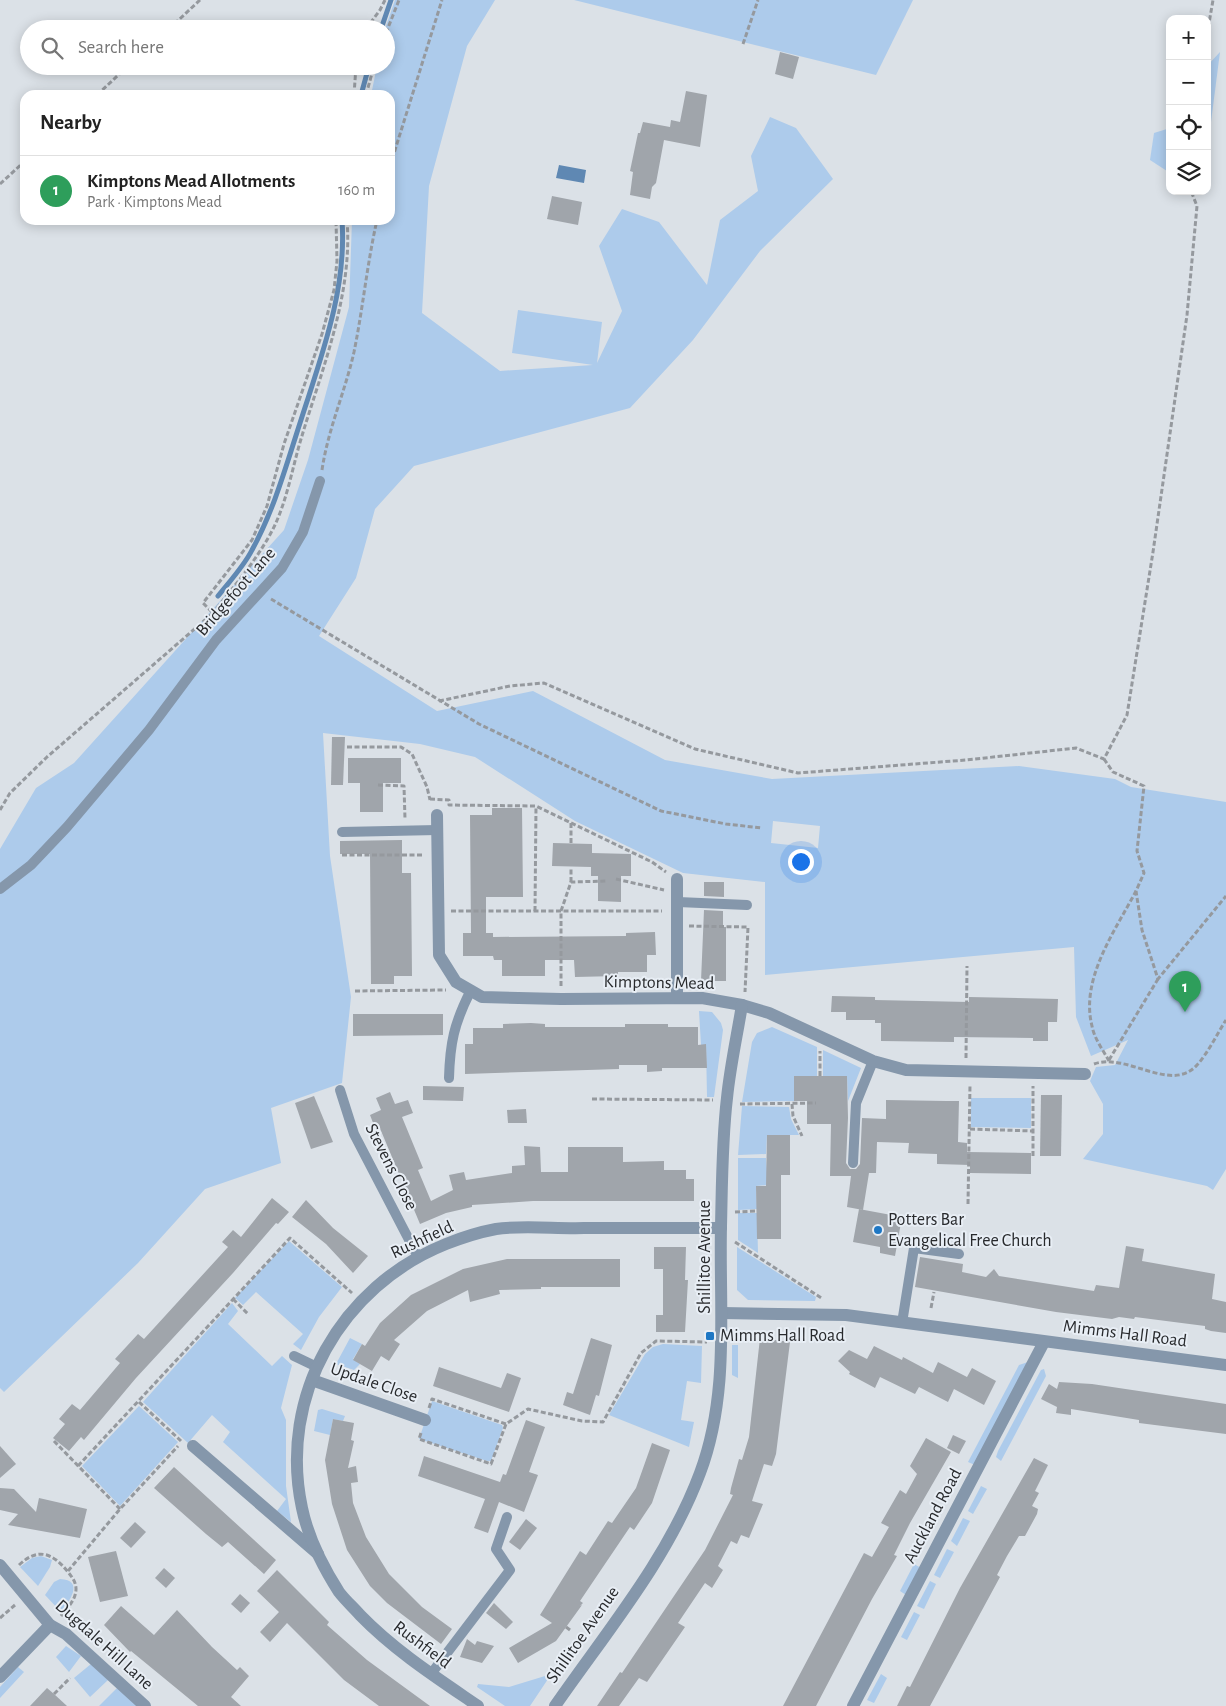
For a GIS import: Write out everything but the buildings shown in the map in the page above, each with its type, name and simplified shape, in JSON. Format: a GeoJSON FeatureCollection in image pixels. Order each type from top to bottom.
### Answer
{"type":"FeatureCollection","features":[{"type":"Feature","properties":{"kind":"street","name":"Kimptons Mead"},"geometry":{"type":"LineString","coordinates":[[437,815],[439,955],[456,982],[470,992],[482,997],[494,999],[561,1000],[702,998],[742,1005],[787,1020],[820,1038],[873,1060],[906,1070],[1084,1074]]}},
{"type":"Feature","properties":{"kind":"street"},"geometry":{"type":"LineString","coordinates":[[677,879],[677,998]]}},
{"type":"Feature","properties":{"kind":"street","name":"Shillitoe Avenue"},"geometry":{"type":"LineString","coordinates":[[555,1706],[662,1553],[678,1525],[701,1472],[715,1418],[723,1342],[721,1230],[726,1102],[742,1005]]}},
{"type":"Feature","properties":{"kind":"street","name":"Rushfield"},"geometry":{"type":"LineString","coordinates":[[478,1706],[430,1674],[382,1637],[345,1599],[319,1554],[302,1508],[298,1469],[299,1435],[304,1404],[317,1367],[332,1338],[360,1300],[387,1276],[418,1257],[447,1244],[497,1229],[721,1230]]}},
{"type":"Feature","properties":{"kind":"street","name":"Mimms Hall Road"},"geometry":{"type":"LineString","coordinates":[[722,1313],[846,1315],[1226,1365]]}},
{"type":"Feature","properties":{"kind":"street","name":"Auckland Road"},"geometry":{"type":"LineString","coordinates":[[853,1706],[1044,1342]]}},
{"type":"Feature","properties":{"kind":"street","name":"Updale Close"},"geometry":{"type":"LineString","coordinates":[[312,1380],[425,1420]]}},
{"type":"Feature","properties":{"kind":"street","name":"Rushfield"},"geometry":{"type":"LineString","coordinates":[[188,1444],[319,1554]]}},
{"type":"Feature","properties":{"kind":"street","name":"Dugdale Hill Lane"},"geometry":{"type":"LineString","coordinates":[[0,1565],[50,1625],[66,1634],[145,1706]]}},
{"type":"Feature","properties":{"kind":"street"},"geometry":{"type":"LineString","coordinates":[[0,1677],[50,1625]]}},
{"type":"Feature","properties":{"kind":"lane","name":"Bridgefoot Lane"},"geometry":{"type":"LineString","coordinates":[[0,889],[31,865],[97,793],[148,730],[210,647],[282,568],[303,532],[320,481]]}},
{"type":"Feature","properties":{"kind":"lane"},"geometry":{"type":"LineString","coordinates":[[342,832],[437,830]]}},
{"type":"Feature","properties":{"kind":"lane"},"geometry":{"type":"LineString","coordinates":[[678,902],[747,904]]}},
{"type":"Feature","properties":{"kind":"lane"},"geometry":{"type":"LineString","coordinates":[[449,1078],[450,1041],[470,992]]}},
{"type":"Feature","properties":{"kind":"lane"},"geometry":{"type":"LineString","coordinates":[[853,1163],[856,1103],[873,1060]]}},
{"type":"Feature","properties":{"kind":"lane","name":"Stevens Close"},"geometry":{"type":"LineString","coordinates":[[340,1090],[354,1134],[418,1257]]}},
{"type":"Feature","properties":{"kind":"lane"},"geometry":{"type":"LineString","coordinates":[[902,1323],[914,1248],[959,1254]]}},
{"type":"Feature","properties":{"kind":"lane"},"geometry":{"type":"LineString","coordinates":[[294,1356],[317,1367]]}},
{"type":"Feature","properties":{"kind":"lane"},"geometry":{"type":"LineString","coordinates":[[430,1674],[510,1570],[496,1550],[507,1517]]}},
{"type":"Feature","properties":{"kind":"path"},"geometry":{"type":"LineString","coordinates":[[179,20],[200,0]]}},
{"type":"Feature","properties":{"kind":"path"},"geometry":{"type":"LineString","coordinates":[[373,20],[385,0]]}},
{"type":"Feature","properties":{"kind":"path"},"geometry":{"type":"LineString","coordinates":[[391,20],[399,0]]}},
{"type":"Feature","properties":{"kind":"path"},"geometry":{"type":"LineString","coordinates":[[395,150],[442,0]]}},
{"type":"Feature","properties":{"kind":"path"},"geometry":{"type":"LineString","coordinates":[[743,44],[758,0]]}},
{"type":"Feature","properties":{"kind":"path"},"geometry":{"type":"LineString","coordinates":[[1210,15],[1213,0]]}},
{"type":"Feature","properties":{"kind":"path"},"geometry":{"type":"LineString","coordinates":[[102,90],[118,75]]}},
{"type":"Feature","properties":{"kind":"path"},"geometry":{"type":"LineString","coordinates":[[354,90],[355,75]]}},
{"type":"Feature","properties":{"kind":"path"},"geometry":{"type":"LineString","coordinates":[[367,90],[372,75]]}},
{"type":"Feature","properties":{"kind":"path"},"geometry":{"type":"LineString","coordinates":[[0,184],[20,166]]}},
{"type":"Feature","properties":{"kind":"path"},"geometry":{"type":"LineString","coordinates":[[1104,759],[1126,715],[1153,552],[1187,315],[1197,206],[1193,195]]}},
{"type":"Feature","properties":{"kind":"path"},"geometry":{"type":"LineString","coordinates":[[229,626],[203,603],[252,540],[266,506],[284,444],[322,334],[334,290],[337,261],[336,225]]}},
{"type":"Feature","properties":{"kind":"path"},"geometry":{"type":"LineString","coordinates":[[0,810],[10,793],[47,758],[213,613],[255,560],[273,528],[287,492],[301,439],[316,396],[340,302],[346,261],[346,225]]}},
{"type":"Feature","properties":{"kind":"path"},"geometry":{"type":"LineString","coordinates":[[320,481],[325,447],[354,351],[365,278],[376,225]]}},
{"type":"Feature","properties":{"kind":"path"},"geometry":{"type":"LineString","coordinates":[[260,593],[479,724],[661,810],[726,824],[762,828]]}},
{"type":"Feature","properties":{"kind":"path"},"geometry":{"type":"LineString","coordinates":[[439,701],[510,686],[544,683],[696,749],[798,773],[966,760],[1076,748],[1104,759],[1112,772],[1144,786],[1137,851],[1144,873],[1102,956],[1088,999],[1092,1027],[1109,1060],[1167,1076],[1182,1075],[1196,1066],[1226,1020]]}},
{"type":"Feature","properties":{"kind":"path"},"geometry":{"type":"LineString","coordinates":[[347,747],[401,747],[412,754],[430,799],[430,812],[437,815]]}},
{"type":"Feature","properties":{"kind":"path"},"geometry":{"type":"LineString","coordinates":[[378,785],[404,786],[405,831]]}},
{"type":"Feature","properties":{"kind":"path"},"geometry":{"type":"LineString","coordinates":[[430,799],[449,800],[449,805],[536,806],[652,862],[677,879]]}},
{"type":"Feature","properties":{"kind":"path"},"geometry":{"type":"LineString","coordinates":[[535,911],[536,806]]}},
{"type":"Feature","properties":{"kind":"path"},"geometry":{"type":"LineString","coordinates":[[571,823],[571,844]]}},
{"type":"Feature","properties":{"kind":"path"},"geometry":{"type":"LineString","coordinates":[[342,855],[437,855]]}},
{"type":"Feature","properties":{"kind":"path"},"geometry":{"type":"LineString","coordinates":[[561,1000],[561,911],[571,882],[571,867]]}},
{"type":"Feature","properties":{"kind":"path"},"geometry":{"type":"LineString","coordinates":[[616,879],[678,902]]}},
{"type":"Feature","properties":{"kind":"path"},"geometry":{"type":"LineString","coordinates":[[571,882],[607,881]]}},
{"type":"Feature","properties":{"kind":"path"},"geometry":{"type":"LineString","coordinates":[[1136,891],[1142,930],[1158,979]]}},
{"type":"Feature","properties":{"kind":"path"},"geometry":{"type":"LineString","coordinates":[[1109,1060],[1158,979],[1226,896]]}},
{"type":"Feature","properties":{"kind":"path"},"geometry":{"type":"LineString","coordinates":[[438,911],[561,911],[678,902]]}},
{"type":"Feature","properties":{"kind":"path"},"geometry":{"type":"LineString","coordinates":[[678,926],[748,927],[746,980]]}},
{"type":"Feature","properties":{"kind":"path"},"geometry":{"type":"LineString","coordinates":[[967,966],[970,1130],[968,1204]]}},
{"type":"Feature","properties":{"kind":"path"},"geometry":{"type":"LineString","coordinates":[[355,992],[444,992],[456,982]]}},
{"type":"Feature","properties":{"kind":"path"},"geometry":{"type":"LineString","coordinates":[[820,1038],[820,1076]]}},
{"type":"Feature","properties":{"kind":"path"},"geometry":{"type":"LineString","coordinates":[[1033,1073],[1033,1156]]}},
{"type":"Feature","properties":{"kind":"path"},"geometry":{"type":"LineString","coordinates":[[592,1099],[816,1103]]}},
{"type":"Feature","properties":{"kind":"path"},"geometry":{"type":"LineString","coordinates":[[792,1104],[793,1116],[802,1136]]}},
{"type":"Feature","properties":{"kind":"path"},"geometry":{"type":"LineString","coordinates":[[970,1130],[1033,1131]]}},
{"type":"Feature","properties":{"kind":"path"},"geometry":{"type":"LineString","coordinates":[[722,1212],[757,1211]]}},
{"type":"Feature","properties":{"kind":"path"},"geometry":{"type":"LineString","coordinates":[[721,1230],[823,1299]]}},
{"type":"Feature","properties":{"kind":"path"},"geometry":{"type":"LineString","coordinates":[[78,1466],[290,1238],[360,1300]]}},
{"type":"Feature","properties":{"kind":"path"},"geometry":{"type":"LineString","coordinates":[[931,1308],[934,1292]]}},
{"type":"Feature","properties":{"kind":"path"},"geometry":{"type":"LineString","coordinates":[[233,1299],[248,1314]]}},
{"type":"Feature","properties":{"kind":"path"},"geometry":{"type":"LineString","coordinates":[[506,1424],[432,1399],[419,1439],[491,1464],[506,1424],[528,1409],[582,1421],[603,1422],[641,1353],[656,1341],[723,1342]]}},
{"type":"Feature","properties":{"kind":"path"},"geometry":{"type":"LineString","coordinates":[[68,1571],[120,1508],[188,1444],[139,1402]]}},
{"type":"Feature","properties":{"kind":"path"},"geometry":{"type":"LineString","coordinates":[[54,1442],[120,1508]]}},
{"type":"Feature","properties":{"kind":"path"},"geometry":{"type":"LineString","coordinates":[[16,1567],[28,1558],[43,1554],[56,1559],[68,1571],[74,1580],[76,1589],[74,1599],[61,1616]]}},
{"type":"Feature","properties":{"kind":"path"},"geometry":{"type":"LineString","coordinates":[[0,1618],[19,1602]]}},
{"type":"Feature","properties":{"kind":"path"},"geometry":{"type":"LineString","coordinates":[[54,1694],[70,1678]]}},
{"type":"Feature","properties":{"kind":"shaded area"},"geometry":{"type":"Polygon","coordinates":[[[395,0],[495,0],[467,46],[429,186],[422,313],[500,371],[593,365],[512,353],[518,310],[602,322],[597,363],[622,311],[599,246],[622,209],[659,222],[707,285],[720,220],[758,191],[751,156],[770,117],[796,128],[833,179],[760,251],[693,340],[630,408],[414,466],[375,509],[356,578],[319,636],[437,711],[533,691],[665,760],[772,779],[1019,766],[1115,779],[1131,787],[1226,802],[1226,1169],[1213,1190],[1207,1186],[1083,1159],[1103,1134],[1103,1104],[1090,1081],[1096,1067],[1115,1065],[1128,1040],[1091,1056],[1076,1017],[1074,947],[765,975],[765,882],[683,873],[575,821],[475,757],[420,744],[323,733],[330,856],[351,997],[342,1083],[271,1108],[281,1163],[205,1189],[138,1263],[4,1392],[0,1388],[0,849],[36,788],[74,763],[284,530],[308,460],[349,307],[352,225],[395,225],[395,90],[372,90],[375,75],[395,75],[395,20],[388,20],[395,0]],[[773,821],[771,843],[818,848],[820,826],[773,821]]]}},
{"type":"Feature","properties":{"kind":"shaded area"},"geometry":{"type":"Polygon","coordinates":[[[574,0],[913,0],[876,75],[574,0]]]}},
{"type":"Feature","properties":{"kind":"shaded area"},"geometry":{"type":"Polygon","coordinates":[[[1220,52],[1211,122],[1211,105],[1211,62],[1220,52]]]}},
{"type":"Feature","properties":{"kind":"shaded area"},"geometry":{"type":"Polygon","coordinates":[[[1166,129],[1166,170],[1150,160],[1154,133],[1166,129]]]}},
{"type":"Feature","properties":{"kind":"shaded area"},"geometry":{"type":"Polygon","coordinates":[[[559,165],[586,170],[584,183],[556,178],[559,165]]]}},
{"type":"Feature","properties":{"kind":"shaded area"},"geometry":{"type":"Polygon","coordinates":[[[699,1011],[712,1012],[721,1023],[723,1030],[714,1097],[707,1097],[706,1045],[701,1045],[699,1011]]]}},
{"type":"Feature","properties":{"kind":"shaded area"},"geometry":{"type":"Polygon","coordinates":[[[772,1027],[817,1047],[817,1076],[794,1076],[794,1101],[742,1102],[752,1042],[757,1033],[772,1027]]]}},
{"type":"Feature","properties":{"kind":"shaded area"},"geometry":{"type":"Polygon","coordinates":[[[823,1050],[861,1068],[848,1101],[847,1076],[823,1076],[823,1050]]]}},
{"type":"Feature","properties":{"kind":"shaded area"},"geometry":{"type":"Polygon","coordinates":[[[971,1098],[1031,1098],[1031,1128],[971,1127],[971,1098]]]}},
{"type":"Feature","properties":{"kind":"shaded area"},"geometry":{"type":"Polygon","coordinates":[[[742,1106],[789,1107],[791,1119],[799,1135],[767,1135],[766,1154],[738,1155],[742,1106]]]}},
{"type":"Feature","properties":{"kind":"shaded area"},"geometry":{"type":"Polygon","coordinates":[[[738,1158],[766,1158],[768,1185],[756,1186],[757,1209],[738,1210],[738,1158]]]}},
{"type":"Feature","properties":{"kind":"shaded area"},"geometry":{"type":"Polygon","coordinates":[[[738,1213],[757,1213],[758,1253],[738,1240],[738,1213]]]}},
{"type":"Feature","properties":{"kind":"shaded area"},"geometry":{"type":"Polygon","coordinates":[[[289,1241],[342,1287],[319,1317],[301,1350],[293,1344],[303,1334],[256,1292],[243,1305],[235,1298],[289,1241]]]}},
{"type":"Feature","properties":{"kind":"shaded area"},"geometry":{"type":"Polygon","coordinates":[[[737,1247],[816,1297],[815,1301],[748,1300],[737,1290],[737,1247]]]}},
{"type":"Feature","properties":{"kind":"shaded area"},"geometry":{"type":"Polygon","coordinates":[[[232,1303],[238,1311],[228,1324],[272,1366],[282,1356],[292,1365],[281,1408],[286,1420],[286,1486],[291,1522],[277,1511],[286,1499],[223,1442],[230,1432],[212,1415],[188,1443],[143,1402],[232,1303]]]}},
{"type":"Feature","properties":{"kind":"shaded area"},"geometry":{"type":"Polygon","coordinates":[[[350,1338],[362,1344],[353,1359],[360,1364],[354,1370],[336,1364],[350,1338]]]}},
{"type":"Feature","properties":{"kind":"shaded area"},"geometry":{"type":"Polygon","coordinates":[[[663,1344],[702,1346],[701,1383],[687,1381],[681,1420],[694,1422],[689,1447],[609,1415],[645,1354],[653,1347],[663,1344]]]}},
{"type":"Feature","properties":{"kind":"shaded area"},"geometry":{"type":"Polygon","coordinates":[[[732,1345],[738,1345],[738,1378],[732,1375],[732,1345]]]}},
{"type":"Feature","properties":{"kind":"shaded area"},"geometry":{"type":"Polygon","coordinates":[[[1028,1362],[975,1465],[968,1462],[1019,1365],[1028,1362]]]}},
{"type":"Feature","properties":{"kind":"shaded area"},"geometry":{"type":"Polygon","coordinates":[[[1044,1369],[1046,1376],[1001,1461],[996,1457],[998,1451],[1041,1370],[1044,1369]]]}},
{"type":"Feature","properties":{"kind":"shaded area"},"geometry":{"type":"Polygon","coordinates":[[[432,1401],[502,1425],[503,1428],[491,1461],[419,1439],[432,1401]]]}},
{"type":"Feature","properties":{"kind":"shaded area"},"geometry":{"type":"Polygon","coordinates":[[[139,1406],[178,1442],[120,1506],[82,1466],[139,1406]]]}},
{"type":"Feature","properties":{"kind":"shaded area"},"geometry":{"type":"Polygon","coordinates":[[[322,1409],[345,1416],[343,1421],[333,1419],[330,1435],[314,1431],[318,1410],[322,1409]]]}},
{"type":"Feature","properties":{"kind":"shaded area"},"geometry":{"type":"Polygon","coordinates":[[[981,1486],[987,1489],[973,1514],[968,1511],[981,1486]]]}},
{"type":"Feature","properties":{"kind":"shaded area"},"geometry":{"type":"Polygon","coordinates":[[[963,1518],[970,1521],[957,1546],[951,1541],[963,1518]]]}},
{"type":"Feature","properties":{"kind":"shaded area"},"geometry":{"type":"Polygon","coordinates":[[[947,1549],[954,1552],[940,1578],[934,1575],[947,1549]]]}},
{"type":"Feature","properties":{"kind":"shaded area"},"geometry":{"type":"Polygon","coordinates":[[[41,1556],[52,1560],[50,1567],[38,1586],[20,1567],[32,1558],[41,1556]]]}},
{"type":"Feature","properties":{"kind":"shaded area"},"geometry":{"type":"Polygon","coordinates":[[[914,1564],[921,1568],[906,1595],[900,1591],[914,1564]]]}},
{"type":"Feature","properties":{"kind":"shaded area"},"geometry":{"type":"Polygon","coordinates":[[[60,1579],[68,1580],[72,1583],[73,1587],[71,1597],[61,1612],[45,1595],[54,1582],[60,1579]]]}},
{"type":"Feature","properties":{"kind":"shaded area"},"geometry":{"type":"Polygon","coordinates":[[[930,1581],[936,1584],[924,1609],[917,1606],[930,1581]]]}},
{"type":"Feature","properties":{"kind":"shaded area"},"geometry":{"type":"Polygon","coordinates":[[[914,1612],[920,1615],[907,1640],[901,1637],[914,1612]]]}},
{"type":"Feature","properties":{"kind":"shaded area"},"geometry":{"type":"Polygon","coordinates":[[[66,1646],[81,1656],[69,1672],[56,1657],[66,1646]]]}},
{"type":"Feature","properties":{"kind":"shaded area"},"geometry":{"type":"Polygon","coordinates":[[[91,1664],[108,1680],[90,1697],[74,1678],[91,1664]]]}},
{"type":"Feature","properties":{"kind":"shaded area"},"geometry":{"type":"Polygon","coordinates":[[[18,1667],[24,1672],[0,1698],[0,1687],[18,1667]]]}},
{"type":"Feature","properties":{"kind":"shaded area"},"geometry":{"type":"Polygon","coordinates":[[[881,1674],[887,1678],[874,1703],[867,1700],[881,1674]]]}},
{"type":"Feature","properties":{"kind":"shaded area"},"geometry":{"type":"Polygon","coordinates":[[[545,1676],[548,1679],[530,1706],[505,1706],[477,1687],[478,1684],[509,1687],[545,1676]]]}},
{"type":"Feature","properties":{"kind":"shaded area"},"geometry":{"type":"Polygon","coordinates":[[[117,1688],[137,1706],[99,1706],[117,1688]]]}},
{"type":"Feature","properties":{"kind":"waterway"},"geometry":{"type":"LineString","coordinates":[[384,20],[391,0]]}},
{"type":"Feature","properties":{"kind":"waterway"},"geometry":{"type":"LineString","coordinates":[[362,90],[367,75]]}},
{"type":"Feature","properties":{"kind":"waterway"},"geometry":{"type":"LineString","coordinates":[[218,596],[249,556],[267,519],[284,472],[331,323],[341,272],[342,225]]}},
{"type":"Feature","properties":{"kind":"place","name":"Kimptons Mead Allotments"},"geometry":{"type":"Point","coordinates":[1185,1012]}},
{"type":"Feature","properties":{"kind":"place","name":"Potters Bar Evangelical Free Church"},"geometry":{"type":"Point","coordinates":[878,1230]}},
{"type":"Feature","properties":{"kind":"place","name":"Mimms Hall Road"},"geometry":{"type":"Point","coordinates":[710,1336]}}]}
